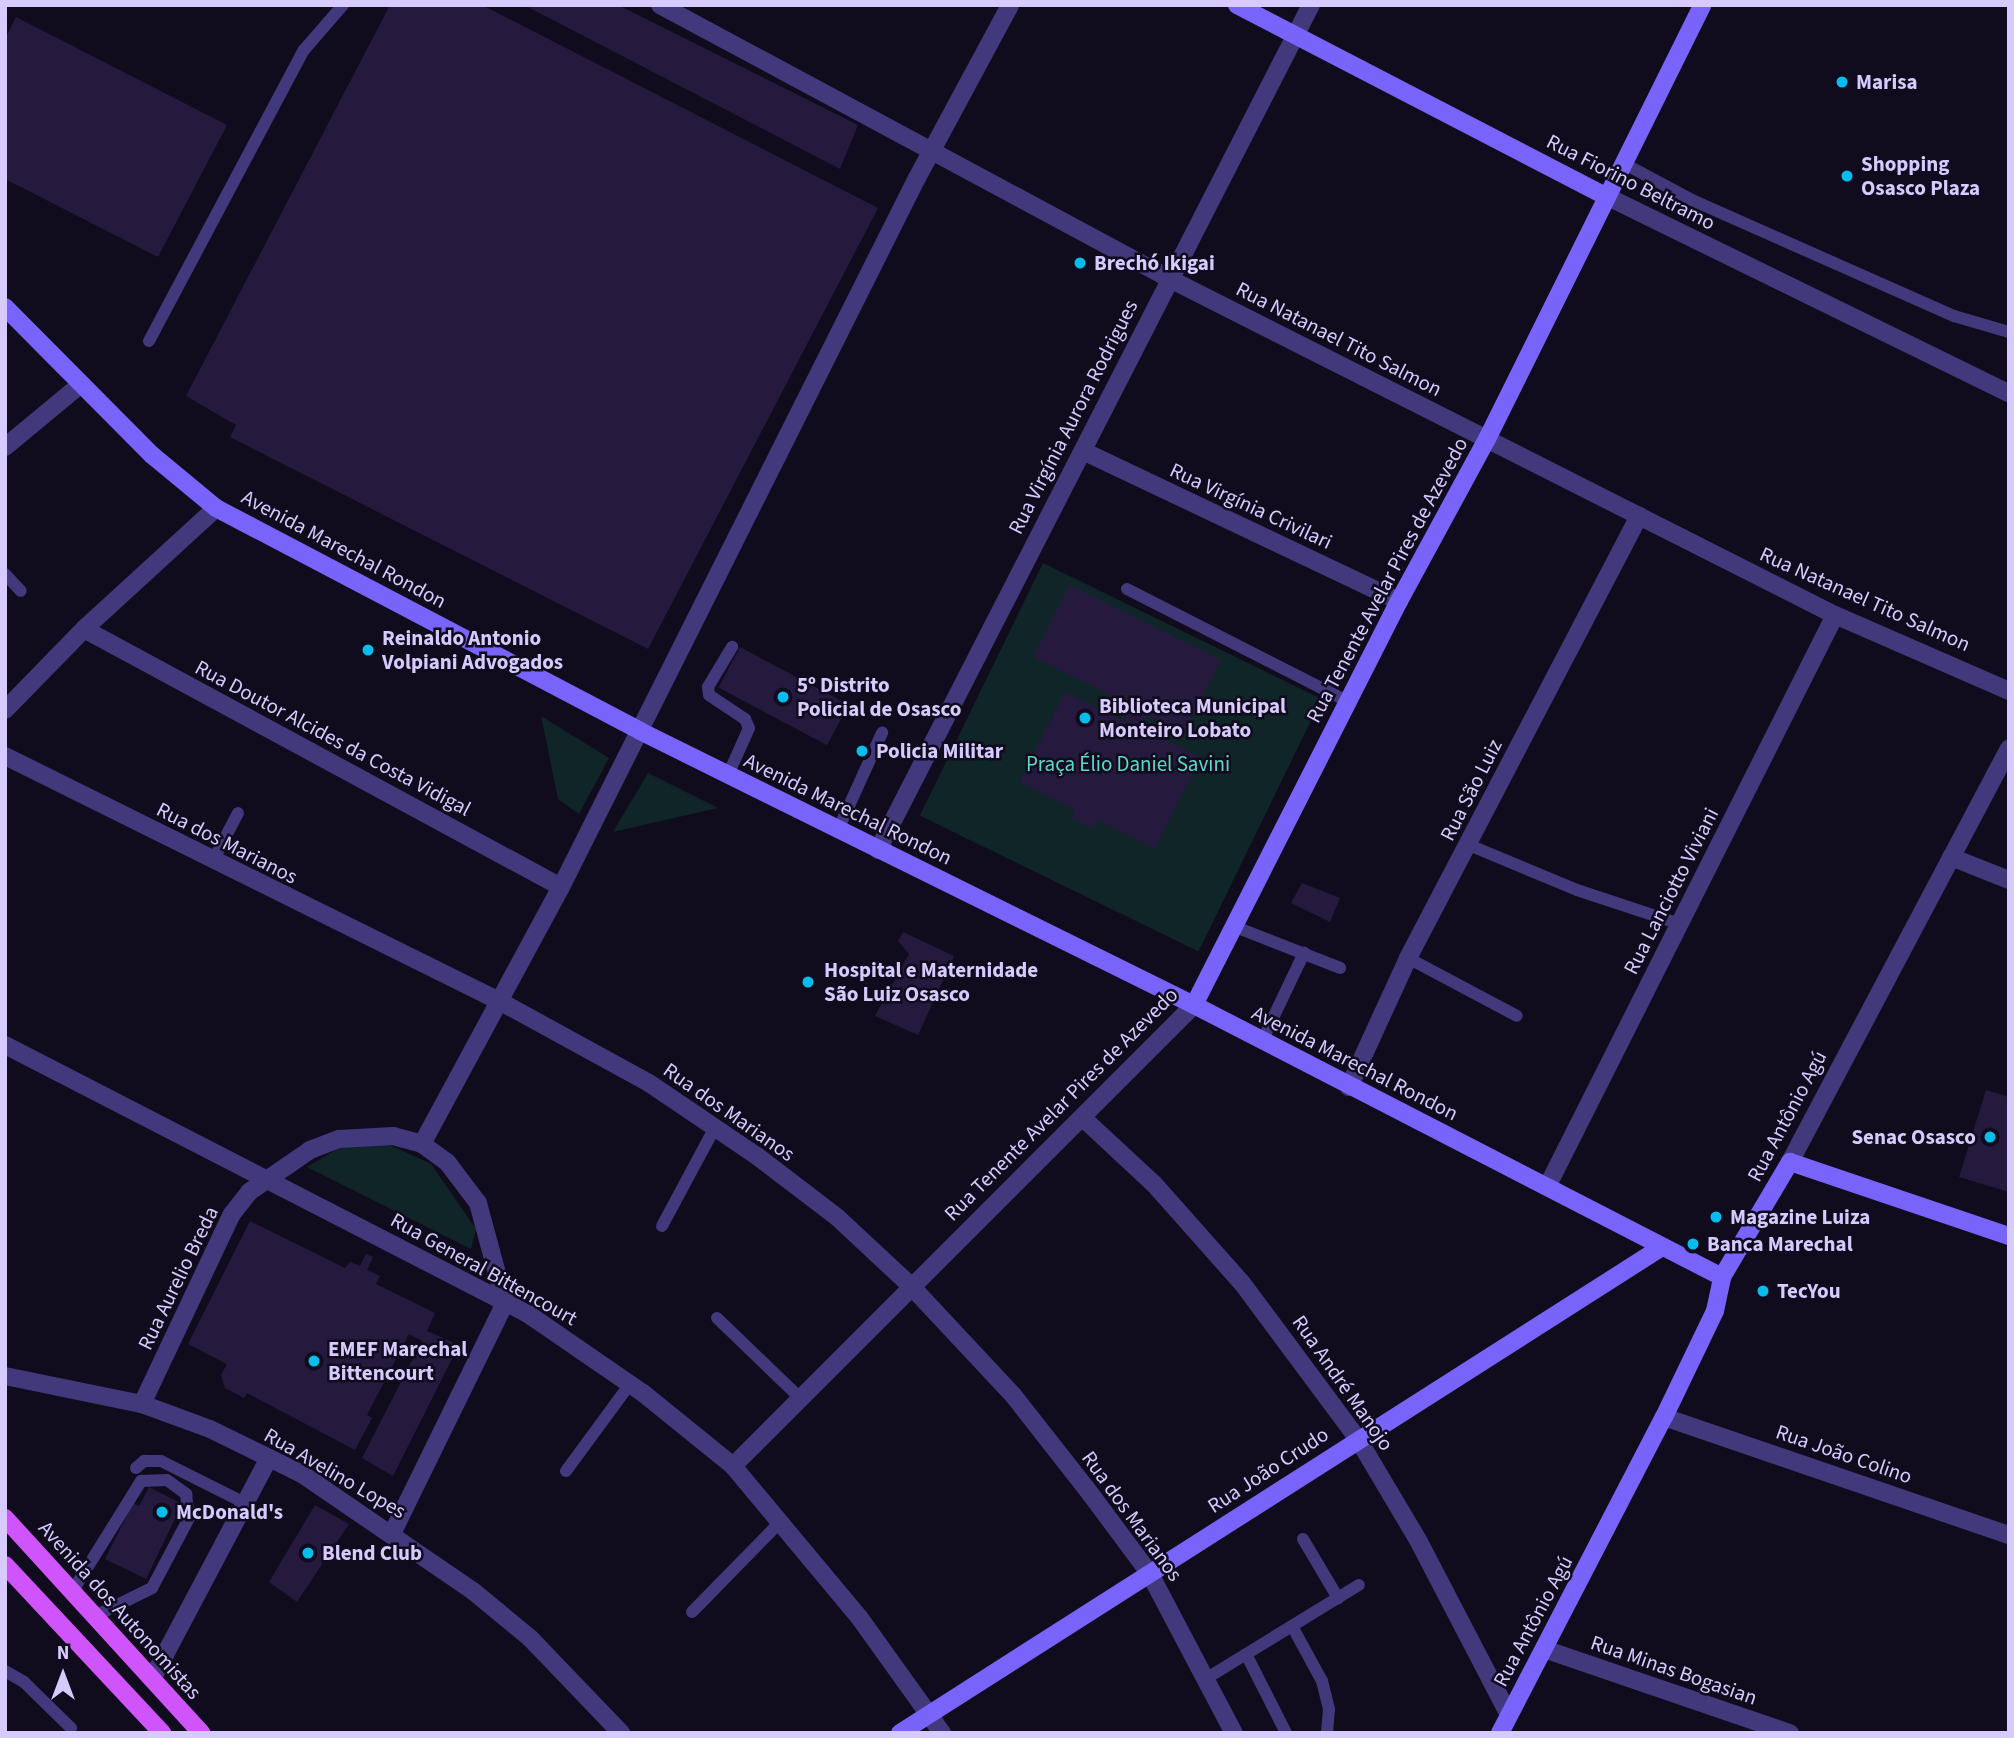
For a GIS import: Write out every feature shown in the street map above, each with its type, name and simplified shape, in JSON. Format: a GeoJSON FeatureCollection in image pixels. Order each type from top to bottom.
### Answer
{"type":"FeatureCollection","features":[{"type":"Feature","properties":{"kind":"main road","name":"Rua Fiorino Beltramo"},"geometry":{"type":"LineString","coordinates":[[1237,5],[1606,196]]}},
{"type":"Feature","properties":{"kind":"main road","name":"Rua Tenente Avelar Pires de Azevedo"},"geometry":{"type":"LineString","coordinates":[[1194,1005],[1347,701],[1487,439],[1702,5]]}},
{"type":"Feature","properties":{"kind":"main road","name":"Avenida Marechal Rondon"},"geometry":{"type":"LineString","coordinates":[[5,307],[80,385],[187,486],[216,508],[640,731],[1194,1005],[1722,1277]]}},
{"type":"Feature","properties":{"kind":"main road"},"geometry":{"type":"LineString","coordinates":[[1790,1162],[2009,1236]]}},
{"type":"Feature","properties":{"kind":"main road","name":"Rua Antônio Agú"},"geometry":{"type":"LineString","coordinates":[[1500,1733],[1664,1417],[1715,1311],[1722,1277],[1790,1162]]}},
{"type":"Feature","properties":{"kind":"main road","name":"Rua João Crudo"},"geometry":{"type":"LineString","coordinates":[[900,1733],[1662,1247]]}},
{"type":"Feature","properties":{"kind":"main road","name":"Avenida dos Autonomistas"},"geometry":{"type":"LineString","coordinates":[[5,1518],[201,1733]]}},
{"type":"Feature","properties":{"kind":"main road"},"geometry":{"type":"LineString","coordinates":[[5,1565],[162,1733]]}},
{"type":"Feature","properties":{"kind":"street","name":"Rua Natanael Tito Salmon"},"geometry":{"type":"LineString","coordinates":[[660,5],[933,149],[1168,278],[1835,615],[1962,667],[2009,691]]}},
{"type":"Feature","properties":{"kind":"street"},"geometry":{"type":"LineString","coordinates":[[393,1532],[505,1303],[478,1203],[447,1163],[422,1144],[561,887],[933,149],[1010,5]]}},
{"type":"Feature","properties":{"kind":"street","name":"Rua Virgínia Aurora Rodrigues"},"geometry":{"type":"LineString","coordinates":[[878,850],[1083,451],[1168,278],[1311,5]]}},
{"type":"Feature","properties":{"kind":"street","name":"Rua Fiorino Beltramo"},"geometry":{"type":"LineString","coordinates":[[1606,196],[2009,393]]}},
{"type":"Feature","properties":{"kind":"street"},"geometry":{"type":"LineString","coordinates":[[5,447],[80,385]]}},
{"type":"Feature","properties":{"kind":"street","name":"Rua Virgínia Crivilari"},"geometry":{"type":"LineString","coordinates":[[1083,451],[1399,601]]}},
{"type":"Feature","properties":{"kind":"street"},"geometry":{"type":"LineString","coordinates":[[5,710],[84,629],[216,508]]}},
{"type":"Feature","properties":{"kind":"street","name":"Rua São Luiz"},"geometry":{"type":"LineString","coordinates":[[1349,1087],[1408,958],[1639,516]]}},
{"type":"Feature","properties":{"kind":"street","name":"Rua Lanciotto Viviani"},"geometry":{"type":"LineString","coordinates":[[1547,1187],[1835,615]]}},
{"type":"Feature","properties":{"kind":"street","name":"Rua Doutor Alcides da Costa Vidigal"},"geometry":{"type":"LineString","coordinates":[[84,629],[561,887]]}},
{"type":"Feature","properties":{"kind":"street","name":"Rua Antônio Agú"},"geometry":{"type":"LineString","coordinates":[[1790,1162],[2009,748]]}},
{"type":"Feature","properties":{"kind":"street","name":"Rua dos Marianos"},"geometry":{"type":"LineString","coordinates":[[5,756],[213,862],[501,1002],[649,1083],[838,1218],[911,1286],[1013,1395],[1150,1574],[1234,1733]]}},
{"type":"Feature","properties":{"kind":"street"},"geometry":{"type":"LineString","coordinates":[[1951,857],[2009,880]]}},
{"type":"Feature","properties":{"kind":"street","name":"Rua Tenente Avelar Pires de Azevedo"},"geometry":{"type":"LineString","coordinates":[[733,1466],[911,1286],[1084,1119],[1194,1005]]}},
{"type":"Feature","properties":{"kind":"street","name":"Rua General Bittencourt"},"geometry":{"type":"LineString","coordinates":[[5,1045],[505,1303],[630,1384],[733,1466],[781,1521],[942,1733]]}},
{"type":"Feature","properties":{"kind":"street","name":"Rua André Manojo"},"geometry":{"type":"LineString","coordinates":[[1084,1119],[1154,1184],[1242,1283],[1358,1439],[1418,1540],[1509,1715]]}},
{"type":"Feature","properties":{"kind":"street","name":"Rua Aurelio Breda"},"geometry":{"type":"LineString","coordinates":[[142,1404],[232,1214],[265,1179],[310,1150],[339,1139],[393,1136],[422,1144]]}},
{"type":"Feature","properties":{"kind":"street","name":"Rua Avelino Lopes"},"geometry":{"type":"LineString","coordinates":[[5,1377],[142,1404],[269,1458],[393,1532],[530,1638],[621,1733]]}},
{"type":"Feature","properties":{"kind":"street","name":"Rua João Colino"},"geometry":{"type":"LineString","coordinates":[[1664,1417],[2009,1535]]}},
{"type":"Feature","properties":{"kind":"street"},"geometry":{"type":"LineString","coordinates":[[152,1679],[269,1458]]}},
{"type":"Feature","properties":{"kind":"street","name":"Rua Minas Bogasian"},"geometry":{"type":"LineString","coordinates":[[1544,1649],[1790,1733]]}},
{"type":"Feature","properties":{"kind":"lane"},"geometry":{"type":"LineString","coordinates":[[149,341],[304,50],[343,5]]}},
{"type":"Feature","properties":{"kind":"lane"},"geometry":{"type":"LineString","coordinates":[[1623,163],[1692,200],[1954,316],[2009,332]]}},
{"type":"Feature","properties":{"kind":"lane"},"geometry":{"type":"LineString","coordinates":[[5,574],[21,591]]}},
{"type":"Feature","properties":{"kind":"lane"},"geometry":{"type":"LineString","coordinates":[[1127,589],[1347,701]]}},
{"type":"Feature","properties":{"kind":"lane"},"geometry":{"type":"LineString","coordinates":[[727,775],[748,728],[744,719],[709,695],[708,687],[732,648]]}},
{"type":"Feature","properties":{"kind":"lane"},"geometry":{"type":"LineString","coordinates":[[838,830],[882,733]]}},
{"type":"Feature","properties":{"kind":"lane"},"geometry":{"type":"LineString","coordinates":[[213,862],[238,813]]}},
{"type":"Feature","properties":{"kind":"lane"},"geometry":{"type":"LineString","coordinates":[[1469,845],[1577,890],[1680,924]]}},
{"type":"Feature","properties":{"kind":"lane"},"geometry":{"type":"LineString","coordinates":[[1233,926],[1340,968]]}},
{"type":"Feature","properties":{"kind":"lane"},"geometry":{"type":"LineString","coordinates":[[1262,1041],[1304,953]]}},
{"type":"Feature","properties":{"kind":"lane"},"geometry":{"type":"LineString","coordinates":[[1408,958],[1517,1016]]}},
{"type":"Feature","properties":{"kind":"lane"},"geometry":{"type":"LineString","coordinates":[[662,1226],[715,1128]]}},
{"type":"Feature","properties":{"kind":"lane"},"geometry":{"type":"LineString","coordinates":[[717,1318],[800,1398]]}},
{"type":"Feature","properties":{"kind":"lane"},"geometry":{"type":"LineString","coordinates":[[566,1471],[630,1384]]}},
{"type":"Feature","properties":{"kind":"lane"},"geometry":{"type":"LineString","coordinates":[[136,1468],[144,1461],[160,1461],[245,1503]]}},
{"type":"Feature","properties":{"kind":"lane"},"geometry":{"type":"LineString","coordinates":[[72,1592],[141,1481],[167,1480],[187,1494],[190,1518],[152,1588],[95,1616]]}},
{"type":"Feature","properties":{"kind":"lane"},"geometry":{"type":"LineString","coordinates":[[692,1612],[781,1521]]}},
{"type":"Feature","properties":{"kind":"lane"},"geometry":{"type":"LineString","coordinates":[[1303,1539],[1338,1598]]}},
{"type":"Feature","properties":{"kind":"lane"},"geometry":{"type":"LineString","coordinates":[[1207,1678],[1359,1585]]}},
{"type":"Feature","properties":{"kind":"lane"},"geometry":{"type":"LineString","coordinates":[[1292,1626],[1322,1681],[1329,1709],[1327,1733]]}},
{"type":"Feature","properties":{"kind":"lane"},"geometry":{"type":"LineString","coordinates":[[1246,1654],[1286,1733]]}},
{"type":"Feature","properties":{"kind":"lane"},"geometry":{"type":"LineString","coordinates":[[5,1671],[24,1682],[71,1728]]}},
{"type":"Feature","properties":{"kind":"green space","name":"Praça Élio Daniel Savini"},"geometry":{"type":"Polygon","coordinates":[[[1043,563],[1322,699],[1198,951],[920,816],[1043,563]]]}},
{"type":"Feature","properties":{"kind":"green space"},"geometry":{"type":"Polygon","coordinates":[[[541,716],[609,758],[579,814],[558,799],[541,716]]]}},
{"type":"Feature","properties":{"kind":"green space"},"geometry":{"type":"Polygon","coordinates":[[[648,773],[718,808],[613,832],[648,773]]]}},
{"type":"Feature","properties":{"kind":"green space"},"geometry":{"type":"Polygon","coordinates":[[[344,1145],[390,1145],[431,1164],[476,1229],[471,1249],[307,1167],[344,1145]]]}},
{"type":"Feature","properties":{"kind":"building"},"geometry":{"type":"Polygon","coordinates":[[[390,5],[482,5],[878,208],[648,649],[230,437],[236,425],[186,396],[390,5]]]}},
{"type":"Feature","properties":{"kind":"building"},"geometry":{"type":"Polygon","coordinates":[[[524,5],[618,5],[858,125],[840,169],[524,5]]]}},
{"type":"Feature","properties":{"kind":"building"},"geometry":{"type":"Polygon","coordinates":[[[16,17],[227,125],[158,257],[5,179],[5,39],[16,17]]]}},
{"type":"Feature","properties":{"kind":"building","name":"Biblioteca Municipal Monteiro Lobato"},"geometry":{"type":"Polygon","coordinates":[[[1069,585],[1221,660],[1184,733],[1148,715],[1142,728],[1201,757],[1155,849],[1097,820],[1093,829],[1071,818],[1075,810],[1019,782],[1065,692],[1123,721],[1131,705],[1033,657],[1069,585]]]}},
{"type":"Feature","properties":{"kind":"building","name":"5º Distrito Policial de Osasco"},"geometry":{"type":"Polygon","coordinates":[[[740,647],[849,705],[827,745],[718,688],[740,647]]]}},
{"type":"Feature","properties":{"kind":"building"},"geometry":{"type":"Polygon","coordinates":[[[1302,883],[1340,898],[1330,922],[1291,903],[1302,883]]]}},
{"type":"Feature","properties":{"kind":"building"},"geometry":{"type":"Polygon","coordinates":[[[903,932],[954,956],[918,1035],[875,1016],[909,954],[898,941],[903,932]]]}},
{"type":"Feature","properties":{"kind":"building","name":"Senac Osasco"},"geometry":{"type":"Polygon","coordinates":[[[1986,1090],[2009,1097],[2009,1192],[1959,1177],[1986,1090]]]}},
{"type":"Feature","properties":{"kind":"building","name":"EMEF Marechal Bittencourt"},"geometry":{"type":"Polygon","coordinates":[[[250,1221],[345,1268],[350,1262],[360,1266],[366,1254],[373,1257],[367,1270],[380,1276],[376,1284],[435,1313],[427,1331],[459,1345],[393,1476],[362,1458],[422,1341],[409,1334],[367,1415],[372,1418],[355,1450],[247,1393],[244,1398],[225,1388],[221,1375],[227,1364],[188,1344],[250,1221]]]}},
{"type":"Feature","properties":{"kind":"building"},"geometry":{"type":"Polygon","coordinates":[[[149,1487],[182,1504],[146,1579],[105,1559],[133,1503],[139,1506],[149,1487]]]}},
{"type":"Feature","properties":{"kind":"building","name":"Blend Club"},"geometry":{"type":"Polygon","coordinates":[[[315,1505],[349,1524],[297,1602],[269,1582],[315,1505]]]}},
{"type":"Feature","properties":{"kind":"place","name":"Marisa"},"geometry":{"type":"Point","coordinates":[1842,82]}},
{"type":"Feature","properties":{"kind":"place","name":"Shopping Osasco Plaza"},"geometry":{"type":"Point","coordinates":[1847,176]}},
{"type":"Feature","properties":{"kind":"place","name":"Brechó Ikigai"},"geometry":{"type":"Point","coordinates":[1080,263]}},
{"type":"Feature","properties":{"kind":"place","name":"Reinaldo Antonio Volpiani Advogados"},"geometry":{"type":"Point","coordinates":[368,650]}},
{"type":"Feature","properties":{"kind":"place","name":"5º Distrito Policial de Osasco"},"geometry":{"type":"Point","coordinates":[783,697]}},
{"type":"Feature","properties":{"kind":"place","name":"Biblioteca Municipal Monteiro Lobato"},"geometry":{"type":"Point","coordinates":[1085,718]}},
{"type":"Feature","properties":{"kind":"place","name":"Policia Militar"},"geometry":{"type":"Point","coordinates":[862,751]}},
{"type":"Feature","properties":{"kind":"place","name":"Hospital e Maternidade São Luiz Osasco"},"geometry":{"type":"Point","coordinates":[808,982]}},
{"type":"Feature","properties":{"kind":"place","name":"Senac Osasco"},"geometry":{"type":"Point","coordinates":[1990,1137]}},
{"type":"Feature","properties":{"kind":"place","name":"Magazine Luiza"},"geometry":{"type":"Point","coordinates":[1716,1217]}},
{"type":"Feature","properties":{"kind":"place","name":"Banca Marechal"},"geometry":{"type":"Point","coordinates":[1693,1244]}},
{"type":"Feature","properties":{"kind":"place","name":"TecYou"},"geometry":{"type":"Point","coordinates":[1763,1291]}},
{"type":"Feature","properties":{"kind":"place","name":"EMEF Marechal Bittencourt"},"geometry":{"type":"Point","coordinates":[314,1361]}},
{"type":"Feature","properties":{"kind":"place","name":"McDonald's"},"geometry":{"type":"Point","coordinates":[162,1512]}},
{"type":"Feature","properties":{"kind":"place","name":"Blend Club"},"geometry":{"type":"Point","coordinates":[308,1553]}}]}
